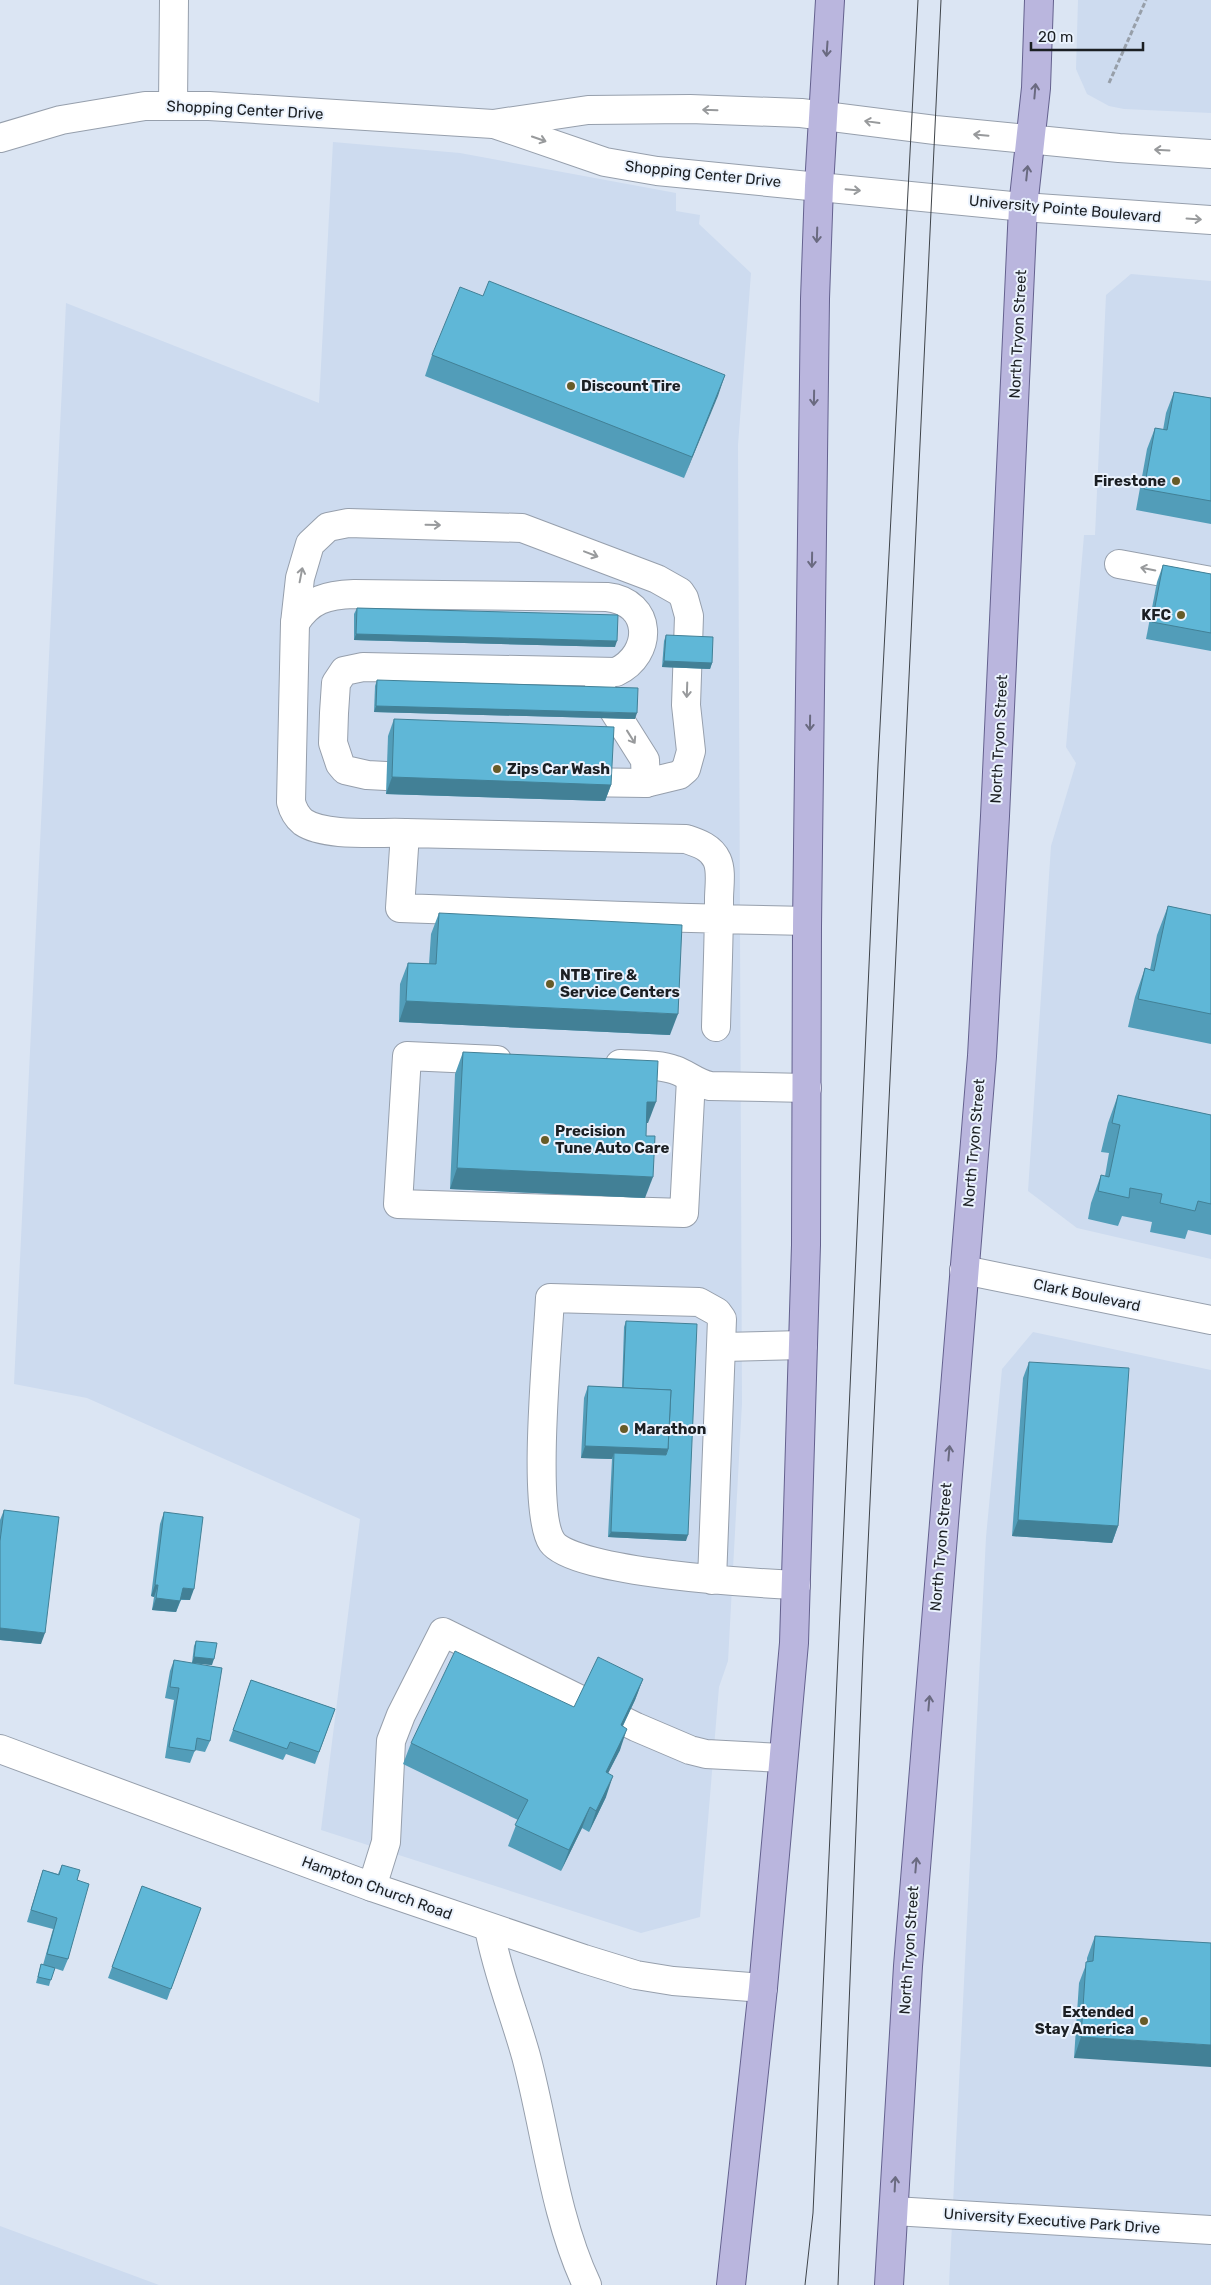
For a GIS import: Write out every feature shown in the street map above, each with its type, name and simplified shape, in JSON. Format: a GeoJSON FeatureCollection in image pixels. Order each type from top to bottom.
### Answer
{"type":"FeatureCollection","features":[{"type":"Feature","properties":{"kind":"main road"},"geometry":{"type":"LineString","coordinates":[[731,2285],[763,1988],[794,1643],[806,1245],[816,299],[819,186],[830,0]]}},
{"type":"Feature","properties":{"kind":"main road","name":"North Tryon Street"},"geometry":{"type":"LineString","coordinates":[[889,2285],[908,1966],[985,1003],[1023,207],[1036,88],[1039,0]]}},
{"type":"Feature","properties":{"kind":"street"},"geometry":{"type":"LineString","coordinates":[[174,0],[174,105]]}},
{"type":"Feature","properties":{"kind":"street","name":"Shopping Center Drive"},"geometry":{"type":"LineString","coordinates":[[0,138],[85,115],[145,106],[174,105],[493,124],[588,110],[632,108],[823,115],[920,128],[1030,139]]}},
{"type":"Feature","properties":{"kind":"street","name":"Shopping Center Drive"},"geometry":{"type":"LineString","coordinates":[[493,124],[614,164],[657,171],[919,196]]}},
{"type":"Feature","properties":{"kind":"street"},"geometry":{"type":"LineString","coordinates":[[1030,139],[1211,154]]}},
{"type":"Feature","properties":{"kind":"street","name":"University Pointe Boulevard"},"geometry":{"type":"LineString","coordinates":[[919,196],[1023,207],[1211,220]]}},
{"type":"Feature","properties":{"kind":"street"},"geometry":{"type":"LineString","coordinates":[[549,781],[646,783],[679,775],[689,763],[691,737],[686,705],[689,616],[684,598],[680,592],[657,579],[533,532],[509,526],[348,523],[336,525],[318,534],[310,544],[300,578],[296,623],[290,792],[294,812],[302,821],[320,830],[686,839],[700,843],[710,850],[717,860],[719,920],[716,1027]]}},
{"type":"Feature","properties":{"kind":"street"},"geometry":{"type":"LineString","coordinates":[[1119,564],[1211,582]]}},
{"type":"Feature","properties":{"kind":"street"},"geometry":{"type":"LineString","coordinates":[[604,597],[619,588],[622,583],[624,577],[620,565]]}},
{"type":"Feature","properties":{"kind":"street"},"geometry":{"type":"LineString","coordinates":[[296,623],[310,604],[326,596],[336,595],[604,597],[618,598],[634,609],[642,626],[642,647],[632,664],[616,672],[580,673],[363,667],[353,668],[339,676],[336,683],[333,743],[335,754],[345,770],[385,776],[453,778]]}},
{"type":"Feature","properties":{"kind":"street"},"geometry":{"type":"LineString","coordinates":[[580,673],[600,688],[645,760],[646,783]]}},
{"type":"Feature","properties":{"kind":"street"},"geometry":{"type":"LineString","coordinates":[[405,833],[400,908],[719,920],[808,921]]}},
{"type":"Feature","properties":{"kind":"street"},"geometry":{"type":"LineString","coordinates":[[523,1061],[407,1056],[398,1204],[684,1213],[692,1079]]}},
{"type":"Feature","properties":{"kind":"street"},"geometry":{"type":"LineString","coordinates":[[591,1063],[667,1068],[710,1086],[807,1088]]}},
{"type":"Feature","properties":{"kind":"street","name":"Clark Boulevard"},"geometry":{"type":"LineString","coordinates":[[964,1270],[1211,1320]]}},
{"type":"Feature","properties":{"kind":"street"},"geometry":{"type":"LineString","coordinates":[[712,1580],[723,1347],[722,1318],[717,1312],[700,1302],[550,1298],[541,1495],[547,1530],[553,1542],[574,1556],[617,1566],[712,1580],[796,1585]]}},
{"type":"Feature","properties":{"kind":"street"},"geometry":{"type":"LineString","coordinates":[[723,1347],[803,1345]]}},
{"type":"Feature","properties":{"kind":"street"},"geometry":{"type":"LineString","coordinates":[[372,1887],[386,1842],[391,1742],[401,1715],[443,1632],[636,1727],[690,1750],[706,1754],[784,1758]]}},
{"type":"Feature","properties":{"kind":"street","name":"Hampton Church Road"},"geometry":{"type":"LineString","coordinates":[[0,1750],[372,1887],[489,1928],[636,1975],[712,1986],[763,1988]]}},
{"type":"Feature","properties":{"kind":"street"},"geometry":{"type":"LineString","coordinates":[[489,1928],[496,1965],[526,2056],[569,2236],[587,2285]]}},
{"type":"Feature","properties":{"kind":"street","name":"University Executive Park Drive"},"geometry":{"type":"LineString","coordinates":[[894,2211],[1211,2230]]}},
{"type":"Feature","properties":{"kind":"path"},"geometry":{"type":"LineString","coordinates":[[1109,83],[1146,0]]}},
{"type":"Feature","properties":{"kind":"shaded area"},"geometry":{"type":"Polygon","coordinates":[[[1078,0],[1211,0],[1211,113],[1124,109],[1109,106],[1087,94],[1076,69],[1078,0]]]}},
{"type":"Feature","properties":{"kind":"shaded area"},"geometry":{"type":"Polygon","coordinates":[[[333,142],[460,153],[676,193],[676,211],[700,215],[699,224],[751,273],[738,445],[742,1403],[728,1661],[719,1687],[700,1917],[641,1933],[321,1830],[360,1519],[87,1398],[14,1384],[66,303],[319,403],[333,142]]]}},
{"type":"Feature","properties":{"kind":"shaded area"},"geometry":{"type":"Polygon","coordinates":[[[1131,274],[1211,281],[1211,1259],[1077,1228],[1028,1191],[1051,846],[1076,763],[1066,747],[1084,535],[1095,535],[1106,295],[1131,274]]]}},
{"type":"Feature","properties":{"kind":"shaded area"},"geometry":{"type":"Polygon","coordinates":[[[1033,1332],[1211,1370],[1211,2285],[949,2285],[986,1537],[1002,1369],[1033,1332]]]}},
{"type":"Feature","properties":{"kind":"shaded area"},"geometry":{"type":"Polygon","coordinates":[[[0,2226],[159,2285],[0,2285],[0,2226]]]}},
{"type":"Feature","properties":{"kind":"building","name":"Discount Tire"},"geometry":{"type":"Polygon","coordinates":[[[489,281],[725,375],[692,457],[432,355],[460,287],[483,296],[489,281]]]}},
{"type":"Feature","properties":{"kind":"building","name":"Firestone"},"geometry":{"type":"Polygon","coordinates":[[[1174,392],[1211,398],[1211,501],[1144,489],[1155,428],[1167,430],[1174,392]]]}},
{"type":"Feature","properties":{"kind":"building","name":"KFC"},"geometry":{"type":"Polygon","coordinates":[[[1163,565],[1211,574],[1211,633],[1152,622],[1163,565]]]}},
{"type":"Feature","properties":{"kind":"building"},"geometry":{"type":"Polygon","coordinates":[[[357,608],[618,615],[617,641],[356,634],[357,608]]]}},
{"type":"Feature","properties":{"kind":"building"},"geometry":{"type":"Polygon","coordinates":[[[666,635],[713,637],[712,663],[664,661],[666,635]]]}},
{"type":"Feature","properties":{"kind":"building"},"geometry":{"type":"Polygon","coordinates":[[[377,680],[638,688],[637,713],[376,706],[377,680]]]}},
{"type":"Feature","properties":{"kind":"building","name":"Zips Car Wash"},"geometry":{"type":"Polygon","coordinates":[[[394,719],[614,727],[611,785],[392,777],[394,719]]]}},
{"type":"Feature","properties":{"kind":"building"},"geometry":{"type":"Polygon","coordinates":[[[1168,906],[1211,915],[1211,1014],[1138,999],[1145,968],[1154,971],[1168,906]]]}},
{"type":"Feature","properties":{"kind":"building","name":"NTB Tire & Service Centers"},"geometry":{"type":"Polygon","coordinates":[[[439,913],[682,925],[678,1014],[406,1001],[408,963],[436,964],[439,913]]]}},
{"type":"Feature","properties":{"kind":"building","name":"Precision Tune Auto Care"},"geometry":{"type":"Polygon","coordinates":[[[463,1052],[658,1061],[656,1102],[647,1102],[646,1136],[655,1136],[653,1177],[457,1168],[463,1052]]]}},
{"type":"Feature","properties":{"kind":"building"},"geometry":{"type":"Polygon","coordinates":[[[1118,1095],[1211,1115],[1211,1204],[1198,1201],[1195,1211],[1160,1203],[1162,1194],[1130,1188],[1129,1198],[1098,1191],[1101,1175],[1109,1177],[1120,1125],[1112,1123],[1118,1095]]]}},
{"type":"Feature","properties":{"kind":"building","name":"Marathon"},"geometry":{"type":"Polygon","coordinates":[[[626,1321],[697,1324],[688,1535],[611,1532],[614,1453],[666,1455],[668,1449],[671,1390],[623,1388],[626,1321]]]}},
{"type":"Feature","properties":{"kind":"building"},"geometry":{"type":"Polygon","coordinates":[[[1029,1362],[1129,1368],[1118,1526],[1018,1520],[1029,1362]]]}},
{"type":"Feature","properties":{"kind":"building","name":"Marathon"},"geometry":{"type":"Polygon","coordinates":[[[588,1386],[671,1390],[668,1449],[585,1446],[588,1386]]]}},
{"type":"Feature","properties":{"kind":"building"},"geometry":{"type":"Polygon","coordinates":[[[4,1510],[59,1517],[45,1633],[0,1628],[0,1541],[4,1510]]]}},
{"type":"Feature","properties":{"kind":"building"},"geometry":{"type":"Polygon","coordinates":[[[164,1512],[203,1517],[194,1589],[183,1588],[180,1601],[156,1598],[158,1585],[155,1585],[164,1512]]]}},
{"type":"Feature","properties":{"kind":"building"},"geometry":{"type":"Polygon","coordinates":[[[196,1641],[217,1643],[214,1659],[194,1657],[196,1641]]]}},
{"type":"Feature","properties":{"kind":"building"},"geometry":{"type":"Polygon","coordinates":[[[455,1651],[574,1707],[598,1657],[643,1679],[621,1725],[627,1729],[606,1772],[613,1776],[596,1811],[590,1807],[569,1850],[515,1825],[528,1800],[411,1743],[455,1651]]]}},
{"type":"Feature","properties":{"kind":"building"},"geometry":{"type":"Polygon","coordinates":[[[174,1660],[222,1668],[210,1741],[197,1738],[195,1751],[169,1747],[179,1688],[170,1687],[174,1660]]]}},
{"type":"Feature","properties":{"kind":"building"},"geometry":{"type":"Polygon","coordinates":[[[251,1680],[335,1709],[319,1752],[290,1742],[287,1749],[233,1730],[251,1680]]]}},
{"type":"Feature","properties":{"kind":"building"},"geometry":{"type":"Polygon","coordinates":[[[62,1865],[80,1870],[77,1880],[89,1884],[68,1959],[47,1954],[57,1918],[31,1910],[43,1870],[59,1875],[62,1865]]]}},
{"type":"Feature","properties":{"kind":"building"},"geometry":{"type":"Polygon","coordinates":[[[142,1886],[201,1908],[171,1989],[112,1967],[142,1886]]]}},
{"type":"Feature","properties":{"kind":"building","name":"Extended Stay America"},"geometry":{"type":"Polygon","coordinates":[[[1095,1936],[1211,1943],[1211,2045],[1081,2037],[1086,1962],[1093,1961],[1095,1936]]]}},
{"type":"Feature","properties":{"kind":"building"},"geometry":{"type":"Polygon","coordinates":[[[41,1964],[55,1968],[51,1980],[38,1977],[41,1964]]]}},
{"type":"Feature","properties":{"kind":"tram line"},"geometry":{"type":"LineString","coordinates":[[805,2285],[813,2213],[878,765],[918,0]]}},
{"type":"Feature","properties":{"kind":"tram line"},"geometry":{"type":"LineString","coordinates":[[838,2285],[863,1651],[941,0]]}},
{"type":"Feature","properties":{"kind":"place","name":"Discount Tire"},"geometry":{"type":"Point","coordinates":[571,386]}},
{"type":"Feature","properties":{"kind":"place","name":"Firestone"},"geometry":{"type":"Point","coordinates":[1176,481]}},
{"type":"Feature","properties":{"kind":"place","name":"KFC"},"geometry":{"type":"Point","coordinates":[1181,615]}},
{"type":"Feature","properties":{"kind":"place","name":"Zips Car Wash"},"geometry":{"type":"Point","coordinates":[497,769]}},
{"type":"Feature","properties":{"kind":"place","name":"NTB Tire & Service Centers"},"geometry":{"type":"Point","coordinates":[550,984]}},
{"type":"Feature","properties":{"kind":"place","name":"Precision Tune Auto Care"},"geometry":{"type":"Point","coordinates":[545,1140]}},
{"type":"Feature","properties":{"kind":"place","name":"Marathon"},"geometry":{"type":"Point","coordinates":[624,1429]}},
{"type":"Feature","properties":{"kind":"place","name":"Extended Stay America"},"geometry":{"type":"Point","coordinates":[1144,2021]}}]}
